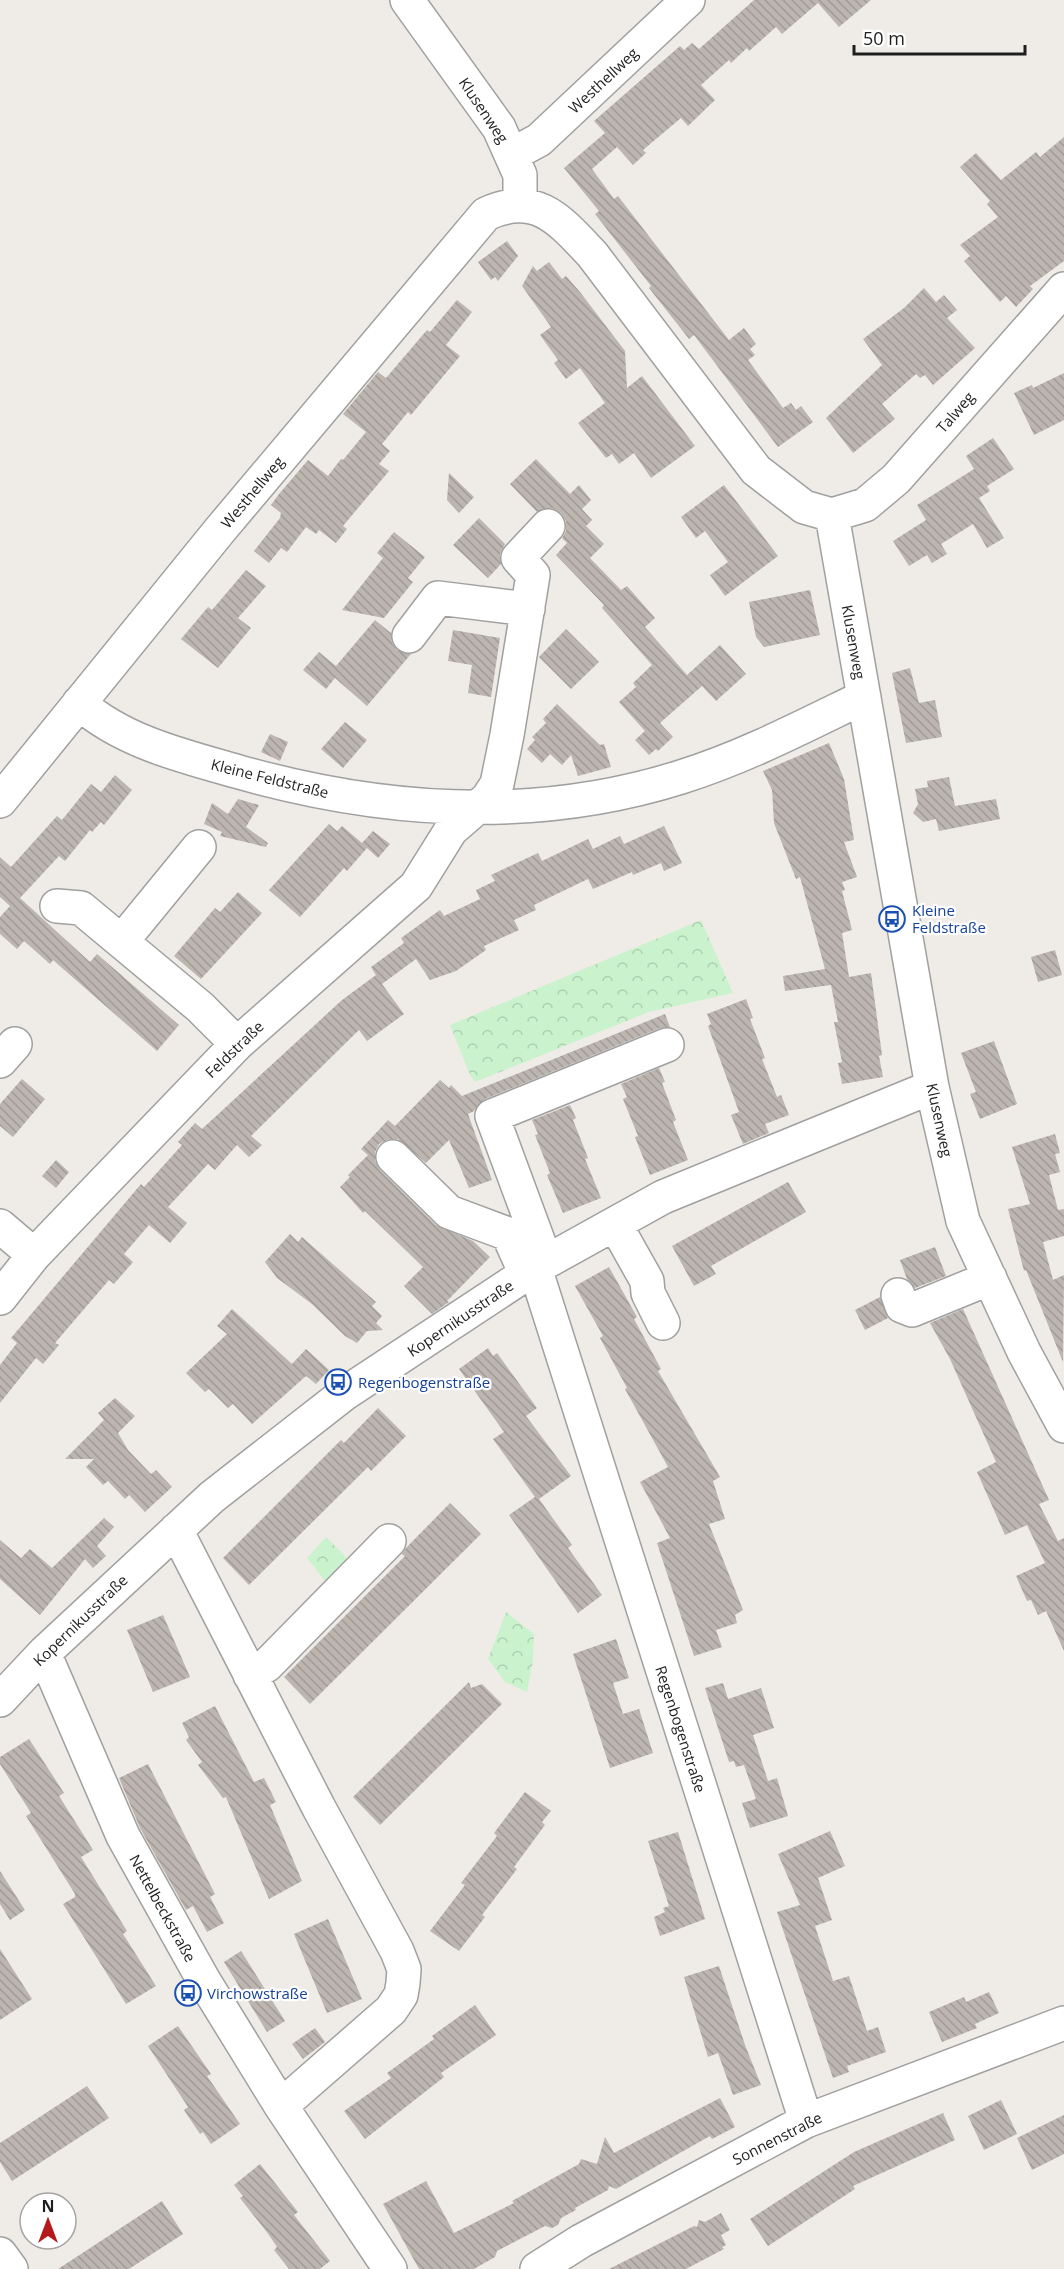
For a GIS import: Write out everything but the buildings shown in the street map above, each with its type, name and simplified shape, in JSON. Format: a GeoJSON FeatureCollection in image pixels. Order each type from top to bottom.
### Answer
{"type":"FeatureCollection","features":[{"type":"Feature","properties":{"kind":"street","name":"Klusenweg"},"geometry":{"type":"LineString","coordinates":[[407,0],[499,128],[513,154],[520,175],[520,204]]}},
{"type":"Feature","properties":{"kind":"street","name":"Westhellweg"},"geometry":{"type":"LineString","coordinates":[[513,154],[539,140],[688,0]]}},
{"type":"Feature","properties":{"kind":"street","name":"Westhellweg"},"geometry":{"type":"LineString","coordinates":[[0,801],[486,214],[503,206],[520,204]]}},
{"type":"Feature","properties":{"kind":"street"},"geometry":{"type":"LineString","coordinates":[[520,204],[536,206],[549,214],[567,227],[592,254],[756,470],[804,507],[832,515]]}},
{"type":"Feature","properties":{"kind":"street","name":"Talweg"},"geometry":{"type":"LineString","coordinates":[[832,515],[865,505],[896,479],[1064,289]]}},
{"type":"Feature","properties":{"kind":"street","name":"Klusenweg"},"geometry":{"type":"LineString","coordinates":[[832,515],[932,1087],[963,1221],[1024,1352],[1064,1426]]}},
{"type":"Feature","properties":{"kind":"street"},"geometry":{"type":"LineString","coordinates":[[475,810],[488,798],[497,784],[529,601],[533,575],[518,558],[548,526]]}},
{"type":"Feature","properties":{"kind":"street"},"geometry":{"type":"LineString","coordinates":[[409,636],[438,598],[529,601]]}},
{"type":"Feature","properties":{"kind":"street","name":"Kleine Feldstraße"},"geometry":{"type":"LineString","coordinates":[[79,703],[120,733],[255,776],[333,795],[475,810],[544,805],[615,794],[681,777],[752,751],[864,698]]}},
{"type":"Feature","properties":{"kind":"street","name":"Feldstraße"},"geometry":{"type":"LineString","coordinates":[[0,1298],[34,1255],[237,1044],[416,886],[451,830],[475,810]]}},
{"type":"Feature","properties":{"kind":"street"},"geometry":{"type":"LineString","coordinates":[[122,941],[200,847]]}},
{"type":"Feature","properties":{"kind":"street"},"geometry":{"type":"LineString","coordinates":[[57,906],[81,908],[200,1007],[237,1044]]}},
{"type":"Feature","properties":{"kind":"street"},"geometry":{"type":"LineString","coordinates":[[536,1268],[492,1116],[667,1045]]}},
{"type":"Feature","properties":{"kind":"street","name":"Kopernikusstraße"},"geometry":{"type":"LineString","coordinates":[[0,1701],[44,1653],[212,1497],[344,1394],[536,1268],[663,1197],[932,1087]]}},
{"type":"Feature","properties":{"kind":"street"},"geometry":{"type":"LineString","coordinates":[[393,1157],[449,1212],[508,1234],[536,1268]]}},
{"type":"Feature","properties":{"kind":"street"},"geometry":{"type":"LineString","coordinates":[[615,1224],[647,1281],[648,1293],[663,1323]]}},
{"type":"Feature","properties":{"kind":"street"},"geometry":{"type":"LineString","coordinates":[[0,1226],[34,1255]]}},
{"type":"Feature","properties":{"kind":"street","name":"Regenbogenstraße"},"geometry":{"type":"LineString","coordinates":[[536,1268],[806,2121]]}},
{"type":"Feature","properties":{"kind":"street"},"geometry":{"type":"LineString","coordinates":[[898,1295],[902,1306],[912,1310],[990,1278]]}},
{"type":"Feature","properties":{"kind":"street"},"geometry":{"type":"LineString","coordinates":[[176,1530],[319,1808],[386,1928],[404,1969],[401,1995],[391,2010],[281,2106]]}},
{"type":"Feature","properties":{"kind":"street"},"geometry":{"type":"LineString","coordinates":[[250,1675],[267,1665],[389,1541]]}},
{"type":"Feature","properties":{"kind":"street","name":"Nettelbeckstraße"},"geometry":{"type":"LineString","coordinates":[[44,1653],[123,1836],[204,1981],[281,2106],[390,2269]]}},
{"type":"Feature","properties":{"kind":"street","name":"Sonnenstraße"},"geometry":{"type":"LineString","coordinates":[[537,2269],[580,2241],[806,2121],[1064,2023]]}},
{"type":"Feature","properties":{"kind":"street"},"geometry":{"type":"LineString","coordinates":[[0,2254],[11,2269]]}},
{"type":"Feature","properties":{"kind":"green space"},"geometry":{"type":"Polygon","coordinates":[[[701,920],[733,993],[649,1012],[475,1082],[470,1075],[450,1025],[701,920]]]}},
{"type":"Feature","properties":{"kind":"green space"},"geometry":{"type":"Polygon","coordinates":[[[326,1537],[347,1558],[325,1581],[307,1558],[326,1537]]]}},
{"type":"Feature","properties":{"kind":"green space"},"geometry":{"type":"Polygon","coordinates":[[[506,1612],[534,1634],[533,1661],[527,1692],[505,1682],[488,1659],[506,1612]]]}},
{"type":"Feature","properties":{"kind":"place","name":"Kleine Feldstraße"},"geometry":{"type":"Point","coordinates":[892,919]}},
{"type":"Feature","properties":{"kind":"place","name":"Regenbogenstraße"},"geometry":{"type":"Point","coordinates":[338,1382]}},
{"type":"Feature","properties":{"kind":"place","name":"Virchowstraße"},"geometry":{"type":"Point","coordinates":[188,1993]}}]}
